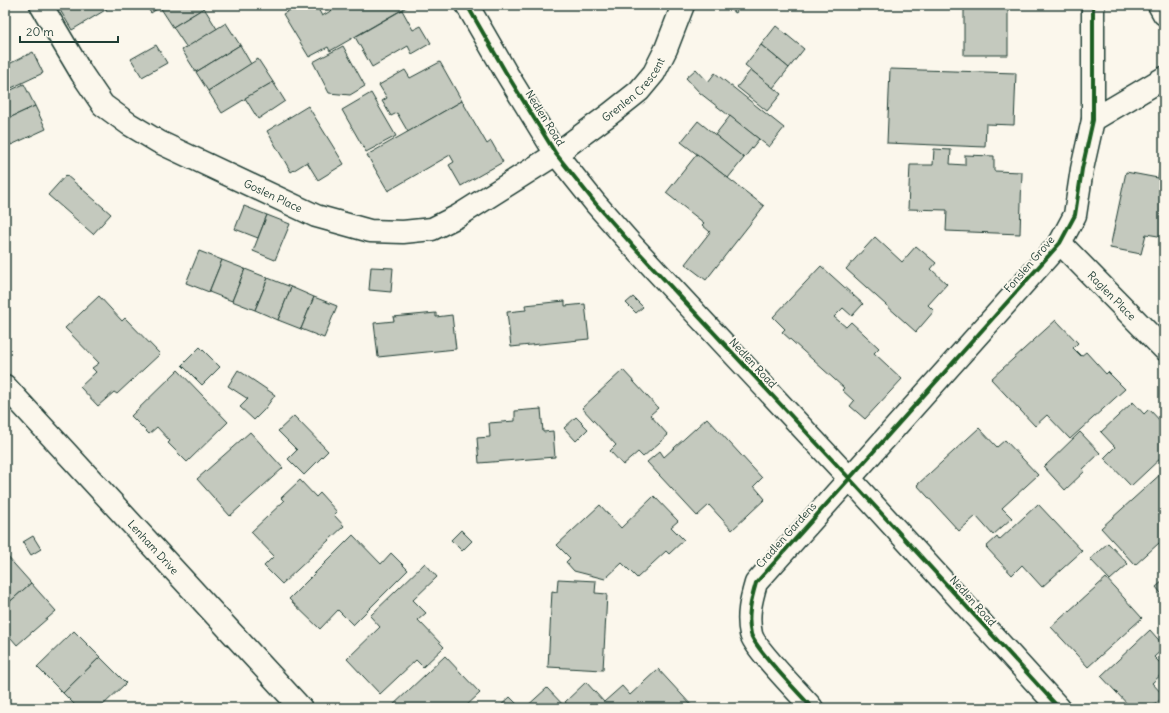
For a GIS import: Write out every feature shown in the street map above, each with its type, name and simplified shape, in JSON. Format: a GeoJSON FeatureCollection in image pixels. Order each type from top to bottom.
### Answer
{"type":"FeatureCollection","features":[{"type":"Feature","properties":{"kind":"street","name":"Goslen Place"},"geometry":{"type":"LineString","coordinates":[[40,5],[82,74],[103,104],[128,124],[159,142],[316,216],[370,231],[403,232],[432,229],[458,216],[556,154]]}},
{"type":"Feature","properties":{"kind":"street","name":"Nedlen Road"},"geometry":{"type":"LineString","coordinates":[[467,5],[505,71],[556,154],[596,204],[1059,708]]}},
{"type":"Feature","properties":{"kind":"street","name":"Grenlen Crescent"},"geometry":{"type":"LineString","coordinates":[[556,154],[639,91],[654,73],[666,49],[683,5]]}},
{"type":"Feature","properties":{"kind":"street","name":"Fonslen Grove"},"geometry":{"type":"LineString","coordinates":[[850,479],[1060,243],[1075,215],[1082,169],[1093,120],[1093,5]]}},
{"type":"Feature","properties":{"kind":"street"},"geometry":{"type":"LineString","coordinates":[[1159,5],[1164,14]]}},
{"type":"Feature","properties":{"kind":"street"},"geometry":{"type":"LineString","coordinates":[[1093,120],[1164,78]]}},
{"type":"Feature","properties":{"kind":"street","name":"Raglen Place"},"geometry":{"type":"LineString","coordinates":[[1060,243],[1164,349]]}},
{"type":"Feature","properties":{"kind":"street","name":"Lenham Drive"},"geometry":{"type":"LineString","coordinates":[[5,386],[301,708]]}},
{"type":"Feature","properties":{"kind":"street","name":"Cradlen Gardens"},"geometry":{"type":"LineString","coordinates":[[812,708],[764,654],[751,636],[749,614],[751,599],[756,583],[850,479]]}},
{"type":"Feature","properties":{"kind":"building"},"geometry":{"type":"Polygon","coordinates":[[[68,5],[105,5],[107,9],[72,30],[60,10],[68,5]]]}},
{"type":"Feature","properties":{"kind":"building"},"geometry":{"type":"Polygon","coordinates":[[[145,5],[163,5],[151,13],[145,5]]]}},
{"type":"Feature","properties":{"kind":"building"},"geometry":{"type":"Polygon","coordinates":[[[163,5],[202,5],[204,8],[173,27],[160,7],[163,5]]]}},
{"type":"Feature","properties":{"kind":"building"},"geometry":{"type":"Polygon","coordinates":[[[288,5],[296,5],[291,9],[288,5]]]}},
{"type":"Feature","properties":{"kind":"building"},"geometry":{"type":"Polygon","coordinates":[[[299,5],[316,5],[322,16],[341,5],[410,5],[330,51],[328,47],[309,57],[283,14],[299,5]]]}},
{"type":"Feature","properties":{"kind":"building"},"geometry":{"type":"Polygon","coordinates":[[[726,5],[740,5],[736,13],[725,7],[726,5]]]}},
{"type":"Feature","properties":{"kind":"building"},"geometry":{"type":"Polygon","coordinates":[[[964,5],[1008,5],[1008,55],[964,55],[964,5]]]}},
{"type":"Feature","properties":{"kind":"building"},"geometry":{"type":"Polygon","coordinates":[[[204,8],[217,29],[187,48],[173,27],[204,8]]]}},
{"type":"Feature","properties":{"kind":"building"},"geometry":{"type":"Polygon","coordinates":[[[402,10],[413,30],[421,26],[431,43],[412,54],[408,46],[372,67],[355,37],[402,10]]]}},
{"type":"Feature","properties":{"kind":"building"},"geometry":{"type":"Polygon","coordinates":[[[226,23],[240,45],[196,72],[182,50],[226,23]]]}},
{"type":"Feature","properties":{"kind":"building"},"geometry":{"type":"Polygon","coordinates":[[[776,26],[804,49],[789,68],[761,45],[776,26]]]}},
{"type":"Feature","properties":{"kind":"building"},"geometry":{"type":"Polygon","coordinates":[[[156,45],[167,63],[142,77],[131,59],[156,45]]]}},
{"type":"Feature","properties":{"kind":"building"},"geometry":{"type":"Polygon","coordinates":[[[240,45],[251,64],[208,91],[196,72],[240,45]]]}},
{"type":"Feature","properties":{"kind":"building"},"geometry":{"type":"Polygon","coordinates":[[[761,45],[789,68],[773,88],[745,65],[761,45]]]}},
{"type":"Feature","properties":{"kind":"building"},"geometry":{"type":"Polygon","coordinates":[[[343,46],[365,86],[350,95],[329,93],[313,62],[343,46]]]}},
{"type":"Feature","properties":{"kind":"building"},"geometry":{"type":"Polygon","coordinates":[[[33,52],[43,73],[5,91],[5,66],[33,52]]]}},
{"type":"Feature","properties":{"kind":"building"},"geometry":{"type":"Polygon","coordinates":[[[258,59],[273,82],[222,113],[208,91],[258,59]]]}},
{"type":"Feature","properties":{"kind":"building"},"geometry":{"type":"Polygon","coordinates":[[[440,62],[462,101],[408,132],[397,113],[391,116],[382,101],[387,98],[379,85],[405,70],[410,78],[440,62]]]}},
{"type":"Feature","properties":{"kind":"building"},"geometry":{"type":"Polygon","coordinates":[[[696,69],[708,82],[715,73],[784,128],[769,147],[700,93],[686,78],[696,69]]]}},
{"type":"Feature","properties":{"kind":"building"},"geometry":{"type":"Polygon","coordinates":[[[890,69],[1016,73],[1014,125],[986,124],[985,147],[887,143],[890,69]]]}},
{"type":"Feature","properties":{"kind":"building"},"geometry":{"type":"Polygon","coordinates":[[[751,70],[781,94],[767,111],[737,87],[751,70]]]}},
{"type":"Feature","properties":{"kind":"building"},"geometry":{"type":"Polygon","coordinates":[[[273,82],[285,101],[258,119],[245,98],[273,82]]]}},
{"type":"Feature","properties":{"kind":"building"},"geometry":{"type":"Polygon","coordinates":[[[24,84],[35,106],[5,120],[5,93],[24,84]]]}},
{"type":"Feature","properties":{"kind":"building"},"geometry":{"type":"Polygon","coordinates":[[[371,93],[396,136],[366,152],[342,110],[371,93]]]}},
{"type":"Feature","properties":{"kind":"building"},"geometry":{"type":"Polygon","coordinates":[[[462,101],[487,144],[491,141],[503,162],[461,186],[449,165],[454,162],[450,155],[388,191],[367,155],[462,101]]]}},
{"type":"Feature","properties":{"kind":"building"},"geometry":{"type":"Polygon","coordinates":[[[35,106],[46,129],[11,145],[5,132],[5,120],[35,106]]]}},
{"type":"Feature","properties":{"kind":"building"},"geometry":{"type":"Polygon","coordinates":[[[308,106],[344,164],[318,180],[307,162],[291,172],[267,131],[308,106]]]}},
{"type":"Feature","properties":{"kind":"building"},"geometry":{"type":"Polygon","coordinates":[[[730,116],[759,139],[744,158],[715,135],[730,116]]]}},
{"type":"Feature","properties":{"kind":"building"},"geometry":{"type":"Polygon","coordinates":[[[698,121],[744,158],[728,178],[681,142],[698,121]]]}},
{"type":"Feature","properties":{"kind":"building"},"geometry":{"type":"Polygon","coordinates":[[[1164,145],[1164,237],[1146,234],[1141,254],[1110,248],[1126,172],[1158,178],[1164,145]]]}},
{"type":"Feature","properties":{"kind":"building"},"geometry":{"type":"Polygon","coordinates":[[[934,149],[951,150],[950,164],[965,165],[965,155],[994,156],[994,171],[1022,172],[1020,234],[946,231],[947,210],[908,209],[910,165],[933,165],[934,149]]]}},
{"type":"Feature","properties":{"kind":"building"},"geometry":{"type":"Polygon","coordinates":[[[697,154],[764,206],[706,280],[685,264],[710,232],[702,225],[704,223],[666,193],[697,154]]]}},
{"type":"Feature","properties":{"kind":"building"},"geometry":{"type":"Polygon","coordinates":[[[66,175],[111,214],[93,234],[48,195],[66,175]]]}},
{"type":"Feature","properties":{"kind":"building"},"geometry":{"type":"Polygon","coordinates":[[[244,206],[267,215],[258,238],[235,229],[244,206]]]}},
{"type":"Feature","properties":{"kind":"building"},"geometry":{"type":"Polygon","coordinates":[[[267,215],[290,224],[275,260],[253,251],[267,215]]]}},
{"type":"Feature","properties":{"kind":"building"},"geometry":{"type":"Polygon","coordinates":[[[875,237],[902,262],[916,246],[936,263],[931,269],[947,284],[928,305],[934,311],[916,332],[846,269],[875,237]]]}},
{"type":"Feature","properties":{"kind":"building"},"geometry":{"type":"Polygon","coordinates":[[[199,251],[222,260],[209,292],[186,283],[199,251]]]}},
{"type":"Feature","properties":{"kind":"building"},"geometry":{"type":"Polygon","coordinates":[[[222,260],[245,269],[232,301],[209,292],[222,260]]]}},
{"type":"Feature","properties":{"kind":"building"},"geometry":{"type":"Polygon","coordinates":[[[821,266],[863,304],[852,316],[843,308],[834,317],[846,327],[851,322],[879,348],[874,353],[902,379],[865,419],[850,406],[854,401],[842,390],[844,388],[782,332],[785,329],[773,317],[821,266]]]}},
{"type":"Feature","properties":{"kind":"building"},"geometry":{"type":"Polygon","coordinates":[[[371,267],[393,268],[391,292],[369,290],[371,267]]]}},
{"type":"Feature","properties":{"kind":"building"},"geometry":{"type":"Polygon","coordinates":[[[245,269],[268,278],[255,310],[232,301],[245,269]]]}},
{"type":"Feature","properties":{"kind":"building"},"geometry":{"type":"Polygon","coordinates":[[[268,278],[291,287],[278,320],[255,310],[268,278]]]}},
{"type":"Feature","properties":{"kind":"building"},"geometry":{"type":"Polygon","coordinates":[[[291,287],[314,297],[301,329],[278,320],[291,287]]]}},
{"type":"Feature","properties":{"kind":"building"},"geometry":{"type":"Polygon","coordinates":[[[99,296],[122,321],[125,318],[160,354],[117,394],[114,392],[98,406],[80,387],[96,372],[92,368],[99,363],[65,328],[99,296]]]}},
{"type":"Feature","properties":{"kind":"building"},"geometry":{"type":"Polygon","coordinates":[[[314,297],[337,306],[324,338],[301,329],[314,297]]]}},
{"type":"Feature","properties":{"kind":"building"},"geometry":{"type":"Polygon","coordinates":[[[633,297],[643,307],[636,313],[626,303],[633,297]]]}},
{"type":"Feature","properties":{"kind":"building"},"geometry":{"type":"Polygon","coordinates":[[[565,301],[565,306],[585,304],[589,339],[511,347],[507,312],[526,310],[525,305],[565,301]]]}},
{"type":"Feature","properties":{"kind":"building"},"geometry":{"type":"Polygon","coordinates":[[[436,313],[436,317],[452,315],[456,349],[378,357],[374,323],[394,321],[393,317],[436,313]]]}},
{"type":"Feature","properties":{"kind":"building"},"geometry":{"type":"Polygon","coordinates":[[[1056,320],[1078,343],[1073,348],[1081,356],[1086,352],[1106,374],[1108,372],[1125,389],[1070,439],[1047,415],[1035,426],[991,379],[1056,320]]]}},
{"type":"Feature","properties":{"kind":"building"},"geometry":{"type":"Polygon","coordinates":[[[200,347],[220,367],[202,385],[182,365],[200,347]]]}},
{"type":"Feature","properties":{"kind":"building"},"geometry":{"type":"Polygon","coordinates":[[[178,370],[228,422],[187,462],[168,443],[170,441],[157,427],[149,434],[131,416],[178,370]]]}},
{"type":"Feature","properties":{"kind":"building"},"geometry":{"type":"Polygon","coordinates":[[[238,370],[275,395],[264,410],[254,420],[240,407],[248,399],[228,386],[238,370]]]}},
{"type":"Feature","properties":{"kind":"building"},"geometry":{"type":"Polygon","coordinates":[[[623,370],[658,408],[650,415],[668,435],[643,457],[638,452],[623,465],[610,451],[616,445],[582,408],[623,370]]]}},
{"type":"Feature","properties":{"kind":"building"},"geometry":{"type":"Polygon","coordinates":[[[1133,402],[1144,414],[1149,409],[1164,425],[1164,455],[1131,486],[1104,458],[1115,447],[1101,432],[1133,402]]]}},
{"type":"Feature","properties":{"kind":"building"},"geometry":{"type":"Polygon","coordinates":[[[541,409],[543,432],[553,431],[555,457],[479,463],[477,438],[490,437],[489,423],[515,421],[515,411],[541,409]]]}},
{"type":"Feature","properties":{"kind":"building"},"geometry":{"type":"Polygon","coordinates":[[[294,416],[328,451],[304,475],[288,459],[297,450],[278,431],[294,416]]]}},
{"type":"Feature","properties":{"kind":"building"},"geometry":{"type":"Polygon","coordinates":[[[576,417],[588,429],[576,441],[564,428],[576,417]]]}},
{"type":"Feature","properties":{"kind":"building"},"geometry":{"type":"Polygon","coordinates":[[[707,418],[762,478],[754,486],[765,499],[732,530],[709,505],[697,516],[647,462],[660,451],[664,457],[707,418]]]}},
{"type":"Feature","properties":{"kind":"building"},"geometry":{"type":"Polygon","coordinates":[[[979,428],[997,447],[1005,440],[1038,475],[1002,508],[1012,518],[993,535],[976,516],[959,531],[917,485],[979,428]]]}},
{"type":"Feature","properties":{"kind":"building"},"geometry":{"type":"Polygon","coordinates":[[[250,432],[283,468],[230,516],[197,479],[250,432]]]}},
{"type":"Feature","properties":{"kind":"building"},"geometry":{"type":"Polygon","coordinates":[[[1080,432],[1100,453],[1083,469],[1085,471],[1065,490],[1044,467],[1080,432]]]}},
{"type":"Feature","properties":{"kind":"building"},"geometry":{"type":"Polygon","coordinates":[[[1164,471],[1164,549],[1159,543],[1135,565],[1101,528],[1164,471]]]}},
{"type":"Feature","properties":{"kind":"building"},"geometry":{"type":"Polygon","coordinates":[[[300,480],[316,497],[320,493],[337,512],[334,515],[344,526],[282,584],[264,566],[274,556],[251,532],[284,501],[281,498],[300,480]]]}},
{"type":"Feature","properties":{"kind":"building"},"geometry":{"type":"Polygon","coordinates":[[[654,496],[678,521],[671,527],[684,540],[669,554],[666,551],[637,578],[622,563],[605,579],[574,571],[566,562],[570,558],[557,545],[600,505],[621,528],[654,496]]]}},
{"type":"Feature","properties":{"kind":"building"},"geometry":{"type":"Polygon","coordinates":[[[1038,504],[1082,551],[1042,587],[1022,565],[1012,575],[986,547],[997,537],[999,540],[1038,504]]]}},
{"type":"Feature","properties":{"kind":"building"},"geometry":{"type":"Polygon","coordinates":[[[461,530],[472,541],[462,551],[451,540],[461,530]]]}},
{"type":"Feature","properties":{"kind":"building"},"geometry":{"type":"Polygon","coordinates":[[[353,535],[381,564],[391,553],[408,570],[353,625],[338,610],[320,629],[289,599],[353,535]]]}},
{"type":"Feature","properties":{"kind":"building"},"geometry":{"type":"Polygon","coordinates":[[[33,536],[41,549],[31,555],[23,542],[33,536]]]}},
{"type":"Feature","properties":{"kind":"building"},"geometry":{"type":"Polygon","coordinates":[[[1108,543],[1128,564],[1110,580],[1090,559],[1108,543]]]}},
{"type":"Feature","properties":{"kind":"building"},"geometry":{"type":"Polygon","coordinates":[[[6,555],[31,583],[5,606],[5,556],[6,555]]]}},
{"type":"Feature","properties":{"kind":"building"},"geometry":{"type":"Polygon","coordinates":[[[425,563],[437,577],[413,600],[426,613],[418,620],[444,647],[423,667],[416,660],[380,694],[347,659],[380,627],[370,616],[425,563]]]}},
{"type":"Feature","properties":{"kind":"building"},"geometry":{"type":"Polygon","coordinates":[[[1106,578],[1142,618],[1088,667],[1051,627],[1106,578]]]}},
{"type":"Feature","properties":{"kind":"building"},"geometry":{"type":"Polygon","coordinates":[[[558,579],[596,581],[595,593],[607,594],[603,670],[548,667],[552,591],[557,592],[558,579]]]}},
{"type":"Feature","properties":{"kind":"building"},"geometry":{"type":"Polygon","coordinates":[[[1164,580],[1164,597],[1156,587],[1164,580]]]}},
{"type":"Feature","properties":{"kind":"building"},"geometry":{"type":"Polygon","coordinates":[[[31,583],[56,611],[17,645],[5,631],[5,606],[31,583]]]}},
{"type":"Feature","properties":{"kind":"building"},"geometry":{"type":"Polygon","coordinates":[[[1150,630],[1164,646],[1164,648],[1154,657],[1164,667],[1164,672],[1152,683],[1164,696],[1151,708],[1131,708],[1101,676],[1150,630]]]}},
{"type":"Feature","properties":{"kind":"building"},"geometry":{"type":"Polygon","coordinates":[[[74,631],[100,657],[63,693],[37,667],[74,631]]]}},
{"type":"Feature","properties":{"kind":"building"},"geometry":{"type":"Polygon","coordinates":[[[445,656],[480,693],[464,708],[390,708],[445,656]]]}},
{"type":"Feature","properties":{"kind":"building"},"geometry":{"type":"Polygon","coordinates":[[[100,657],[126,683],[100,708],[78,708],[63,693],[100,657]]]}},
{"type":"Feature","properties":{"kind":"building"},"geometry":{"type":"Polygon","coordinates":[[[658,669],[693,707],[570,708],[565,702],[586,682],[604,702],[622,686],[630,695],[658,669]]]}},
{"type":"Feature","properties":{"kind":"building"},"geometry":{"type":"Polygon","coordinates":[[[547,688],[566,708],[525,708],[547,688]]]}},
{"type":"Feature","properties":{"kind":"building"},"geometry":{"type":"Polygon","coordinates":[[[510,697],[521,708],[498,708],[510,697]]]}},
{"type":"Feature","properties":{"kind":"building"},"geometry":{"type":"Polygon","coordinates":[[[720,704],[724,708],[715,708],[720,704]]]}},
{"type":"Feature","properties":{"kind":"cycle path"},"geometry":{"type":"LineString","coordinates":[[467,5],[505,71],[556,154],[596,204],[1059,708]]}},
{"type":"Feature","properties":{"kind":"cycle path"},"geometry":{"type":"LineString","coordinates":[[812,708],[760,650],[754,641],[751,634],[750,614],[751,602],[756,583],[1060,243],[1075,215],[1082,169],[1093,120],[1093,5]]}}]}
